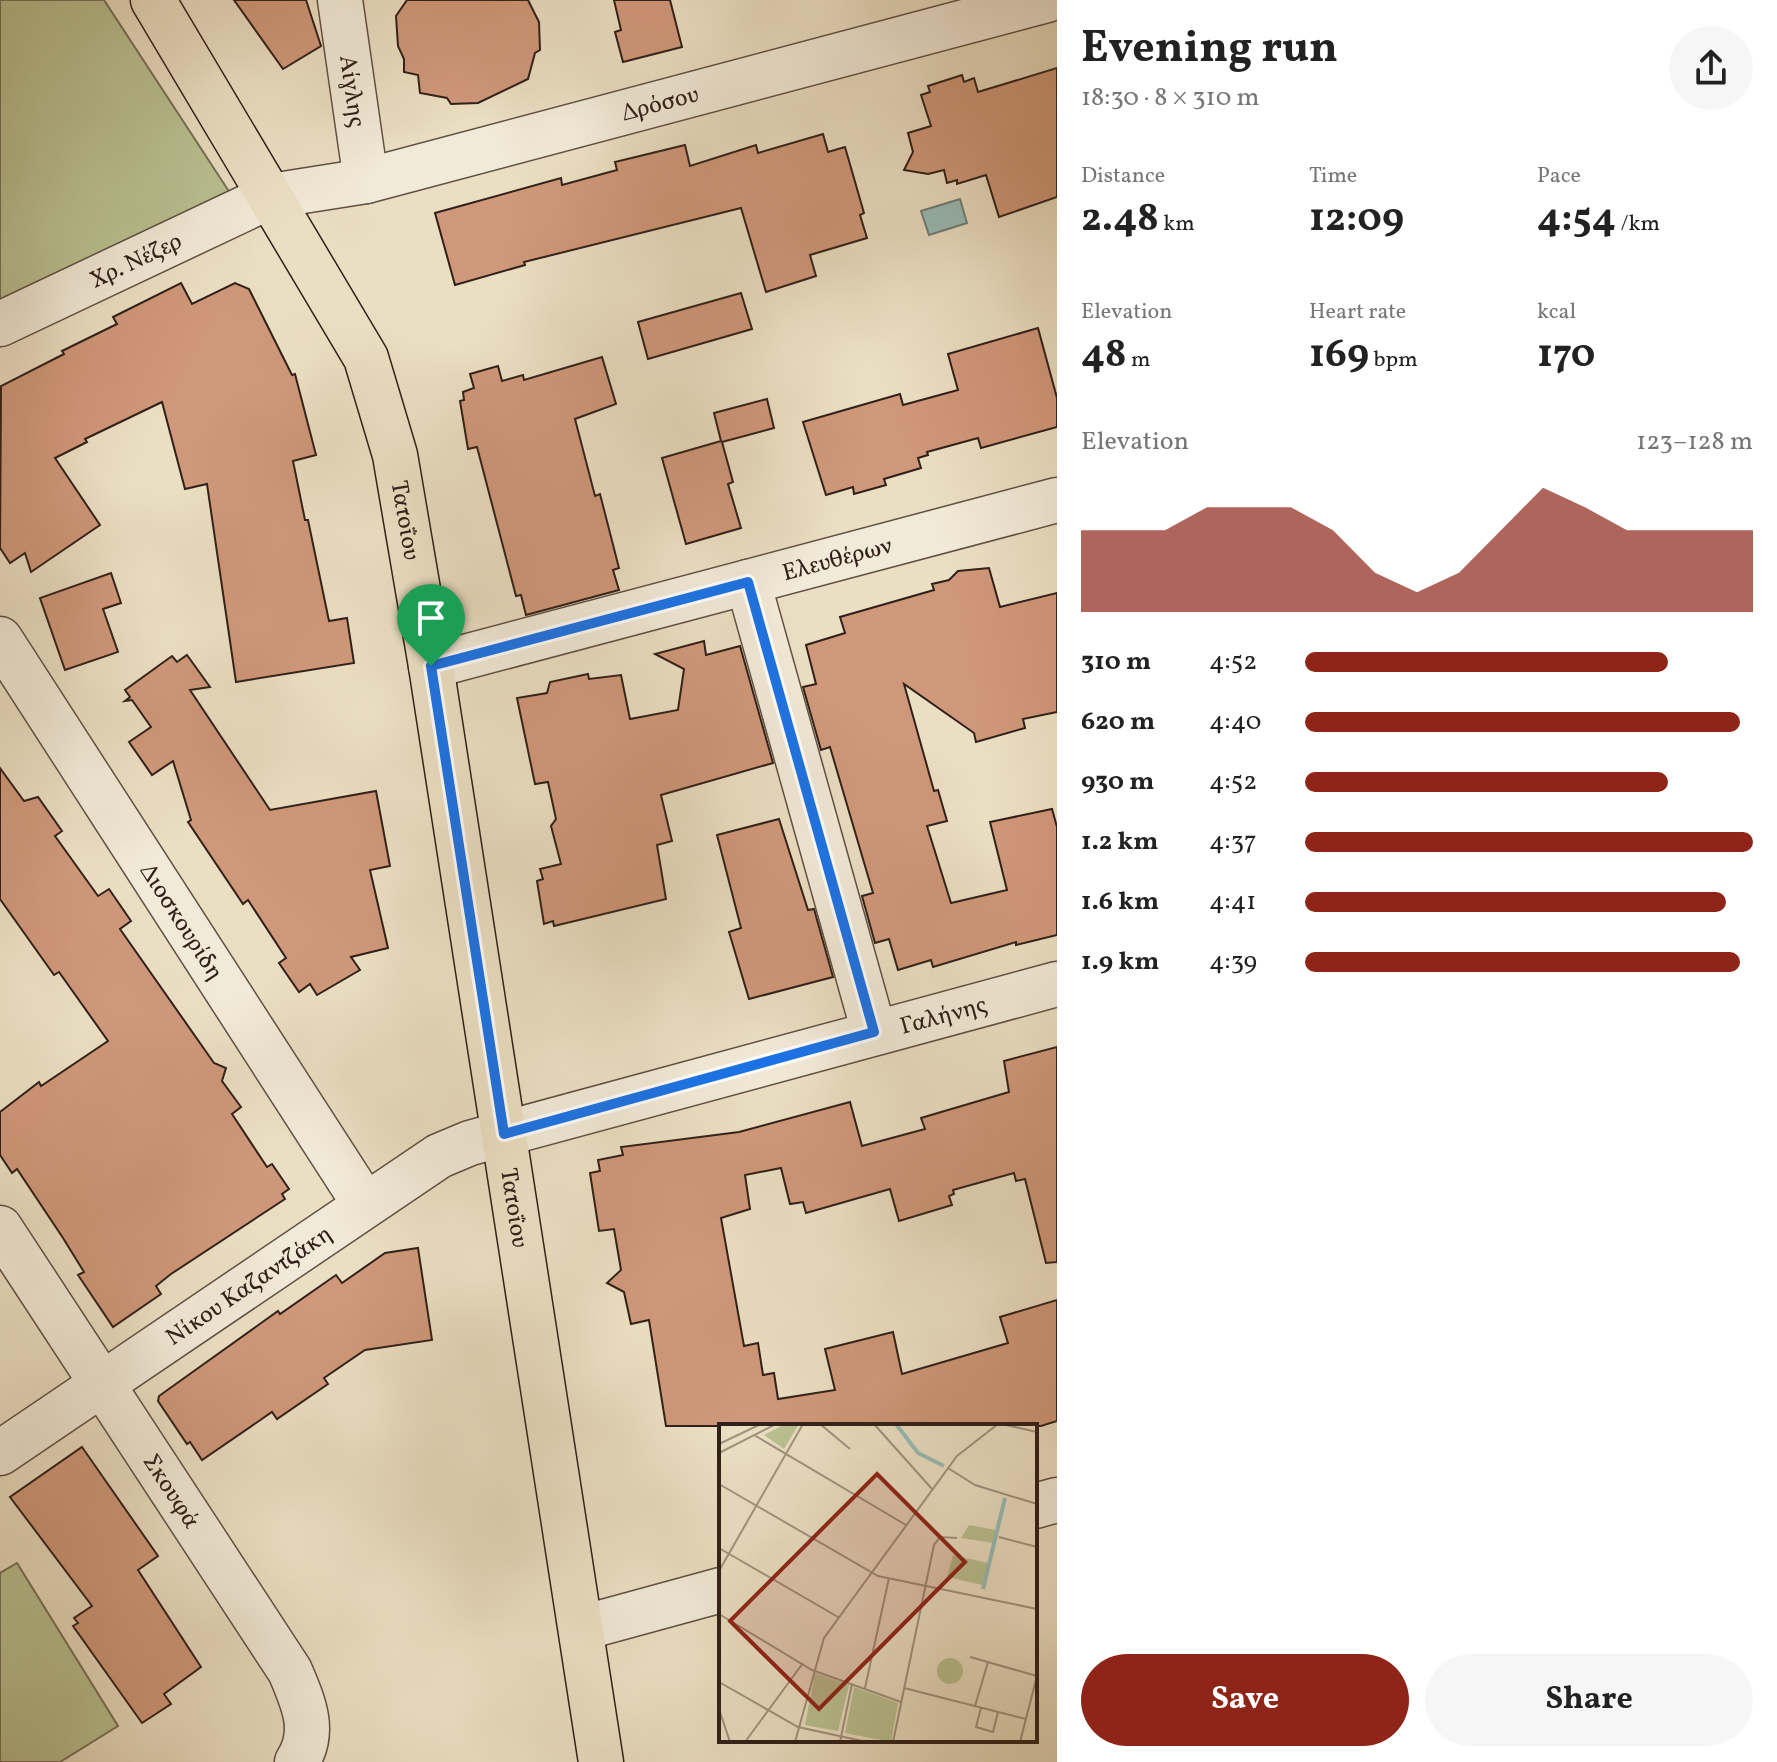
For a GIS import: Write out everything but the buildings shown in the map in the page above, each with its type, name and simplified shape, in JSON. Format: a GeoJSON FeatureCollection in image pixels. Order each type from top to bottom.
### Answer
{"type":"FeatureCollection","features":[{"type":"Feature","properties":{"kind":"main road","name":"Τατοΐου"},"geometry":{"type":"LineString","coordinates":[[153,0],[366,358],[395,455],[431,666],[601,1762]]}},
{"type":"Feature","properties":{"kind":"street","name":"Αίγλης"},"geometry":{"type":"LineString","coordinates":[[340,0],[366,181]]}},
{"type":"Feature","properties":{"kind":"street","name":"Δρόσου"},"geometry":{"type":"LineString","coordinates":[[271,196],[366,181],[1047,0]]}},
{"type":"Feature","properties":{"kind":"street","name":"Χρ. Νέζερ"},"geometry":{"type":"LineString","coordinates":[[0,324],[271,196]]}},
{"type":"Feature","properties":{"kind":"street","name":"Ελευθέρων"},"geometry":{"type":"LineString","coordinates":[[431,666],[1057,500]]}},
{"type":"Feature","properties":{"kind":"street"},"geometry":{"type":"LineString","coordinates":[[748,582],[874,1032]]}},
{"type":"Feature","properties":{"kind":"street","name":"Διοσκουρίδη"},"geometry":{"type":"LineString","coordinates":[[0,639],[364,1203]]}},
{"type":"Feature","properties":{"kind":"street","name":"Γαλήνης"},"geometry":{"type":"LineString","coordinates":[[504,1134],[1057,984]]}},
{"type":"Feature","properties":{"kind":"street","name":"Νίκου Καζαντζάκη"},"geometry":{"type":"LineString","coordinates":[[0,1453],[364,1203],[439,1156],[504,1134]]}},
{"type":"Feature","properties":{"kind":"street","name":"Σκουφά"},"geometry":{"type":"LineString","coordinates":[[0,1228],[290,1671],[308,1713],[305,1745],[297,1762]]}},
{"type":"Feature","properties":{"kind":"street"},"geometry":{"type":"LineString","coordinates":[[1037,1505],[1057,1500]]}},
{"type":"Feature","properties":{"kind":"street"},"geometry":{"type":"LineString","coordinates":[[582,1628],[719,1591]]}},
{"type":"Feature","properties":{"kind":"green space"},"geometry":{"type":"Polygon","coordinates":[[[0,0],[104,0],[232,196],[0,304],[0,0]]]}},
{"type":"Feature","properties":{"kind":"green space"},"geometry":{"type":"Polygon","coordinates":[[[17,1563],[118,1726],[60,1762],[0,1762],[0,1573],[17,1563]]]}},
{"type":"Feature","properties":{"kind":"water"},"geometry":{"type":"Polygon","coordinates":[[[960,199],[967,223],[929,235],[921,211],[960,199]]]}},
{"type":"Feature","properties":{"kind":"route"},"geometry":{"type":"LineString","coordinates":[[748,582],[874,1032],[504,1134],[431,666],[748,582]]}}]}
